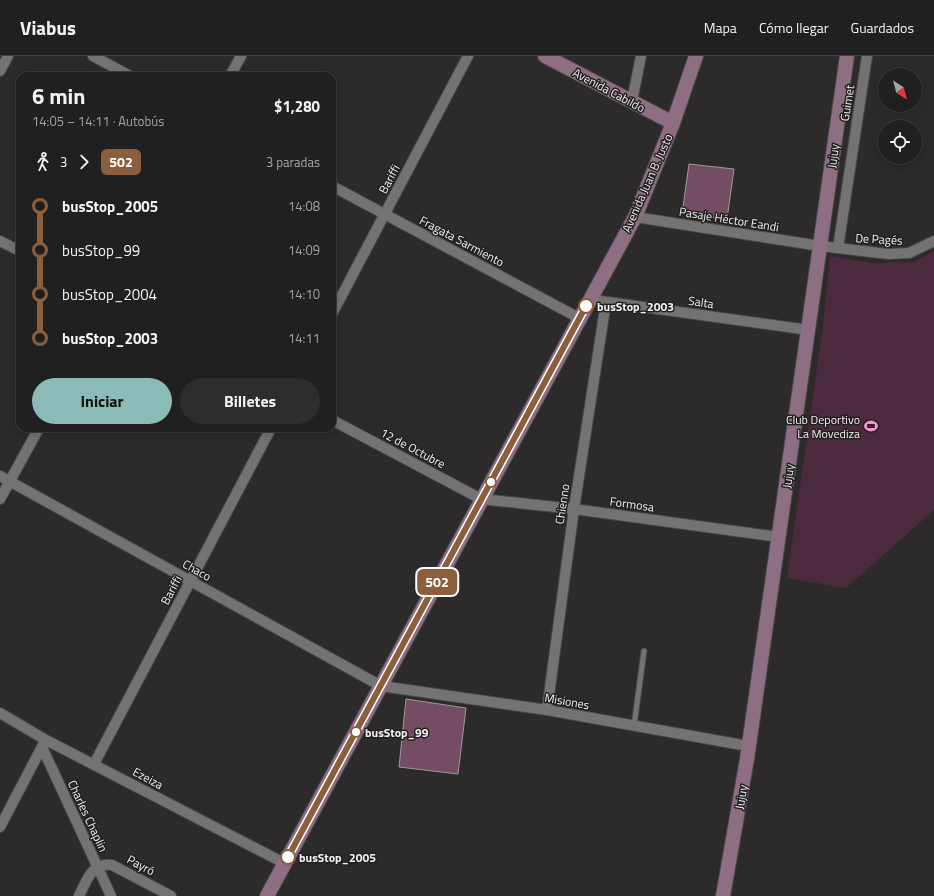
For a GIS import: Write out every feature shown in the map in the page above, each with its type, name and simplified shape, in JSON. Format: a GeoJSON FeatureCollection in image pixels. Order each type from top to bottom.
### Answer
{"type":"FeatureCollection","features":[{"type":"Feature","properties":{"kind":"street"},"geometry":{"type":"LineString","coordinates":[[0,71],[8,56]]}},
{"type":"Feature","properties":{"kind":"street"},"geometry":{"type":"LineString","coordinates":[[93,56],[123,72]]}},
{"type":"Feature","properties":{"kind":"street"},"geometry":{"type":"LineString","coordinates":[[232,72],[241,56]]}},
{"type":"Feature","properties":{"kind":"street","name":"Bariffi"},"geometry":{"type":"LineString","coordinates":[[336,306],[468,56]]}},
{"type":"Feature","properties":{"kind":"street","name":"Avenida Cabildo"},"geometry":{"type":"LineString","coordinates":[[546,56],[673,124]]}},
{"type":"Feature","properties":{"kind":"street"},"geometry":{"type":"LineString","coordinates":[[632,101],[641,56]]}},
{"type":"Feature","properties":{"kind":"street","name":"Avenida Juan B. Justo"},"geometry":{"type":"LineString","coordinates":[[267,896],[635,217],[673,124],[696,56]]}},
{"type":"Feature","properties":{"kind":"street","name":"Jujuy"},"geometry":{"type":"LineString","coordinates":[[724,896],[747,759],[847,56]]}},
{"type":"Feature","properties":{"kind":"street","name":"Guimet"},"geometry":{"type":"LineString","coordinates":[[838,248],[867,56]]}},
{"type":"Feature","properties":{"kind":"street","name":"Fragata Sarmiento"},"geometry":{"type":"LineString","coordinates":[[336,188],[579,318]]}},
{"type":"Feature","properties":{"kind":"street","name":"Pasaje Héctor Eandi"},"geometry":{"type":"LineString","coordinates":[[635,217],[820,246]]}},
{"type":"Feature","properties":{"kind":"street"},"geometry":{"type":"LineString","coordinates":[[0,241],[16,249]]}},
{"type":"Feature","properties":{"kind":"street","name":"De Pagés"},"geometry":{"type":"LineString","coordinates":[[820,246],[888,254],[909,253],[934,241]]}},
{"type":"Feature","properties":{"kind":"street","name":"Salta"},"geometry":{"type":"LineString","coordinates":[[590,299],[809,330]]}},
{"type":"Feature","properties":{"kind":"street","name":"Chienno"},"geometry":{"type":"LineString","coordinates":[[547,710],[574,509],[606,302]]}},
{"type":"Feature","properties":{"kind":"street","name":"12 de Octubre"},"geometry":{"type":"LineString","coordinates":[[336,422],[481,499]]}},
{"type":"Feature","properties":{"kind":"street"},"geometry":{"type":"LineString","coordinates":[[0,500],[38,432]]}},
{"type":"Feature","properties":{"kind":"street","name":"Bariffi"},"geometry":{"type":"LineString","coordinates":[[94,764],[269,432]]}},
{"type":"Feature","properties":{"kind":"street","name":"Chaco"},"geometry":{"type":"LineString","coordinates":[[0,476],[381,686]]}},
{"type":"Feature","properties":{"kind":"street","name":"Formosa"},"geometry":{"type":"LineString","coordinates":[[481,499],[574,509],[779,537]]}},
{"type":"Feature","properties":{"kind":"street","name":"Misiones"},"geometry":{"type":"LineString","coordinates":[[381,686],[547,710],[748,746]]}},
{"type":"Feature","properties":{"kind":"street","name":"Ezeiza"},"geometry":{"type":"LineString","coordinates":[[0,713],[44,744],[94,764],[284,863]]}},
{"type":"Feature","properties":{"kind":"street"},"geometry":{"type":"LineString","coordinates":[[0,827],[44,744]]}},
{"type":"Feature","properties":{"kind":"street","name":"Charles Chaplin"},"geometry":{"type":"LineString","coordinates":[[44,744],[111,896]]}},
{"type":"Feature","properties":{"kind":"street","name":"Payró"},"geometry":{"type":"LineString","coordinates":[[97,867],[106,864],[112,865],[171,896]]}},
{"type":"Feature","properties":{"kind":"street"},"geometry":{"type":"LineString","coordinates":[[79,896],[90,875],[97,867]]}},
{"type":"Feature","properties":{"kind":"lane"},"geometry":{"type":"LineString","coordinates":[[634,726],[644,651]]}},
{"type":"Feature","properties":{"kind":"shaded area","name":"Club Deportivo La Movediza"},"geometry":{"type":"Polygon","coordinates":[[[934,251],[934,510],[846,588],[787,578],[823,326],[830,256],[872,263],[914,262],[934,251]]]}},
{"type":"Feature","properties":{"kind":"building"},"geometry":{"type":"Polygon","coordinates":[[[689,164],[734,169],[727,219],[682,214],[689,164]]]}},
{"type":"Feature","properties":{"kind":"building"},"geometry":{"type":"Polygon","coordinates":[[[406,699],[466,708],[458,774],[399,767],[406,699]]]}},
{"type":"Feature","properties":{"kind":"bus line","name":"502"},"geometry":{"type":"LineString","coordinates":[[288,857],[586,306]]}},
{"type":"Feature","properties":{"kind":"place","name":"busStop_2003"},"geometry":{"type":"Point","coordinates":[586,306]}},
{"type":"Feature","properties":{"kind":"place","name":"Club Deportivo La Movediza"},"geometry":{"type":"Point","coordinates":[871,426]}},
{"type":"Feature","properties":{"kind":"place","name":"busStop_99"},"geometry":{"type":"Point","coordinates":[356,732]}},
{"type":"Feature","properties":{"kind":"place","name":"busStop_2005"},"geometry":{"type":"Point","coordinates":[288,857]}}]}
